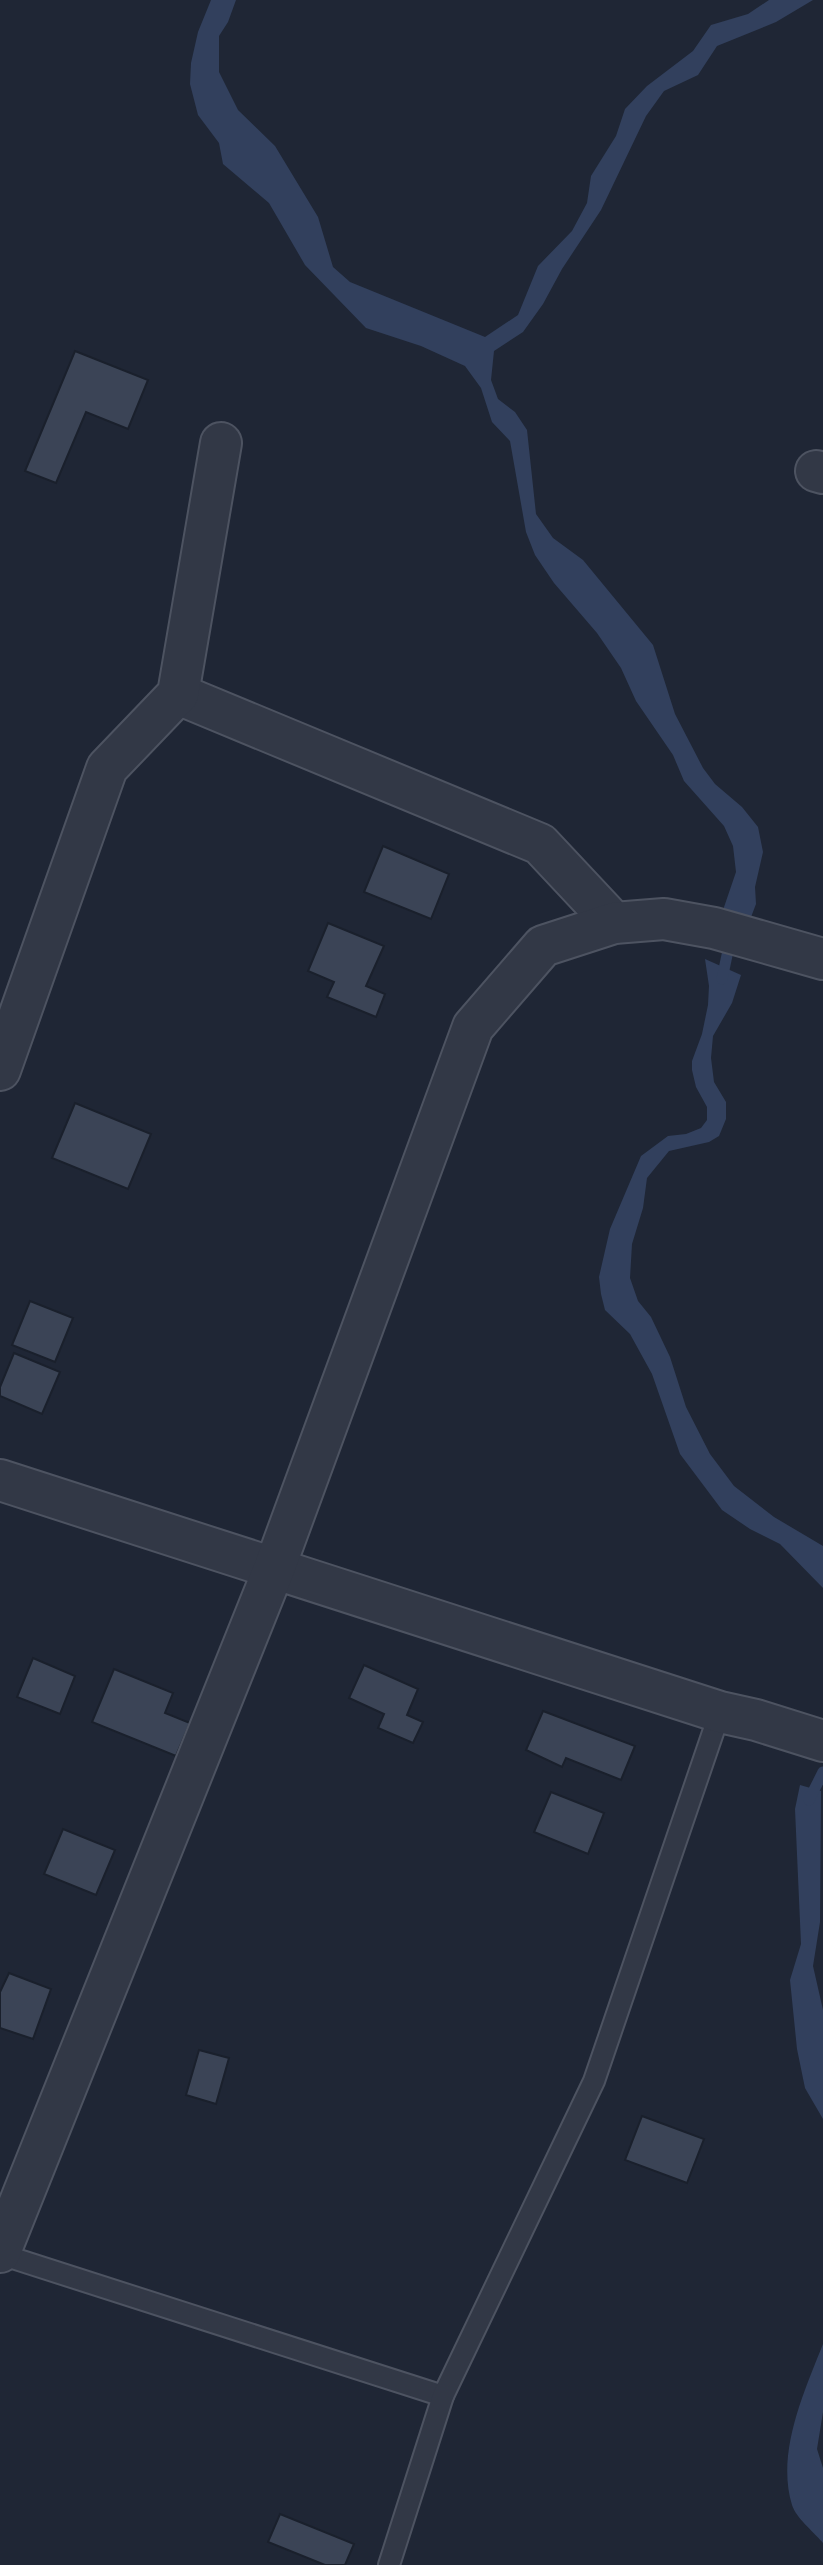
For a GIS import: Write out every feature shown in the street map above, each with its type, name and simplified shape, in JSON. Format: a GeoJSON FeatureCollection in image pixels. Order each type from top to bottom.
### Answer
{"type":"FeatureCollection","features":[{"type":"Feature","properties":{"kind":"street"},"geometry":{"type":"LineString","coordinates":[[0,1070],[107,768],[178,694],[221,443]]}},
{"type":"Feature","properties":{"kind":"street"},"geometry":{"type":"LineString","coordinates":[[178,694],[540,844],[614,923]]}},
{"type":"Feature","properties":{"kind":"street"},"geometry":{"type":"LineString","coordinates":[[0,2253],[274,1569],[473,1027],[543,946],[614,923],[664,919],[728,932],[823,959]]}},
{"type":"Feature","properties":{"kind":"street"},"geometry":{"type":"LineString","coordinates":[[0,1480],[823,1741]]}},
{"type":"Feature","properties":{"kind":"lane"},"geometry":{"type":"LineString","coordinates":[[389,2565],[443,2396],[594,2081],[738,1716]]}},
{"type":"Feature","properties":{"kind":"lane"},"geometry":{"type":"LineString","coordinates":[[0,2253],[443,2396]]}},
{"type":"Feature","properties":{"kind":"water"},"geometry":{"type":"Polygon","coordinates":[[[211,0],[236,0],[219,36],[219,72],[238,110],[275,146],[318,217],[333,267],[350,282],[485,337],[518,315],[538,266],[572,231],[587,203],[591,176],[616,136],[625,109],[647,86],[693,51],[711,25],[748,14],[769,0],[813,0],[776,22],[717,46],[698,75],[664,91],[646,116],[601,210],[543,304],[523,332],[494,351],[491,380],[498,399],[515,412],[527,430],[536,514],[553,538],[583,560],[653,645],[675,714],[703,768],[758,827],[763,852],[755,887],[756,904],[748,925],[722,913],[736,872],[733,846],[724,826],[684,781],[673,755],[636,701],[621,668],[535,555],[526,532],[510,441],[492,422],[481,388],[465,366],[421,346],[366,328],[305,265],[269,203],[223,164],[219,143],[198,115],[190,84],[198,32],[211,0]]]}},
{"type":"Feature","properties":{"kind":"water"},"geometry":{"type":"Polygon","coordinates":[[[705,959],[741,975],[732,1003],[713,1036],[711,1058],[714,1082],[726,1102],[726,1119],[719,1136],[709,1142],[669,1151],[647,1178],[643,1208],[632,1244],[630,1278],[638,1301],[651,1317],[670,1357],[686,1407],[710,1454],[734,1486],[774,1517],[823,1546],[823,1588],[780,1544],[722,1510],[680,1454],[652,1374],[630,1334],[605,1310],[601,1294],[599,1277],[610,1229],[641,1156],[668,1136],[701,1128],[707,1120],[707,1107],[696,1087],[692,1070],[708,1005],[705,959]]]}},
{"type":"Feature","properties":{"kind":"water"},"geometry":{"type":"Polygon","coordinates":[[[800,1785],[821,1791],[820,1922],[813,1966],[823,2010],[823,2119],[805,2088],[797,2049],[790,1980],[801,1944],[795,1809],[800,1785]]]}},
{"type":"Feature","properties":{"kind":"water"},"geometry":{"type":"Polygon","coordinates":[[[823,2344],[823,2412],[817,2449],[823,2468],[823,2543],[794,2510],[787,2465],[794,2423],[823,2344]]]}},
{"type":"Feature","properties":{"kind":"building"},"geometry":{"type":"Polygon","coordinates":[[[75,351],[148,380],[128,429],[86,412],[56,483],[25,471],[75,351]]]}},
{"type":"Feature","properties":{"kind":"building"},"geometry":{"type":"Polygon","coordinates":[[[383,846],[449,874],[431,919],[364,892],[383,846]]]}},
{"type":"Feature","properties":{"kind":"building"},"geometry":{"type":"Polygon","coordinates":[[[328,923],[384,946],[366,986],[385,994],[376,1017],[327,997],[334,982],[308,971],[328,923]]]}},
{"type":"Feature","properties":{"kind":"building"},"geometry":{"type":"Polygon","coordinates":[[[75,1103],[151,1134],[128,1189],[52,1158],[75,1103]]]}},
{"type":"Feature","properties":{"kind":"building"},"geometry":{"type":"Polygon","coordinates":[[[30,1301],[73,1318],[55,1362],[12,1345],[30,1301]]]}},
{"type":"Feature","properties":{"kind":"building"},"geometry":{"type":"Polygon","coordinates":[[[14,1353],[60,1372],[42,1414],[0,1396],[0,1387],[14,1353]]]}},
{"type":"Feature","properties":{"kind":"building"},"geometry":{"type":"Polygon","coordinates":[[[33,1658],[75,1676],[60,1714],[17,1697],[33,1658]]]}},
{"type":"Feature","properties":{"kind":"building"},"geometry":{"type":"Polygon","coordinates":[[[364,1665],[418,1689],[407,1715],[423,1722],[413,1743],[378,1728],[384,1714],[349,1698],[364,1665]]]}},
{"type":"Feature","properties":{"kind":"building"},"geometry":{"type":"Polygon","coordinates":[[[114,1669],[173,1693],[165,1713],[190,1723],[176,1756],[92,1722],[114,1669]]]}},
{"type":"Feature","properties":{"kind":"building"},"geometry":{"type":"Polygon","coordinates":[[[543,1711],[635,1746],[621,1780],[566,1758],[562,1767],[526,1750],[543,1711]]]}},
{"type":"Feature","properties":{"kind":"building"},"geometry":{"type":"Polygon","coordinates":[[[551,1792],[604,1813],[588,1854],[534,1832],[551,1792]]]}},
{"type":"Feature","properties":{"kind":"building"},"geometry":{"type":"Polygon","coordinates":[[[63,1829],[115,1850],[96,1895],[44,1874],[63,1829]]]}},
{"type":"Feature","properties":{"kind":"building"},"geometry":{"type":"Polygon","coordinates":[[[9,1973],[51,1989],[33,2039],[0,2028],[0,1992],[9,1973]]]}},
{"type":"Feature","properties":{"kind":"building"},"geometry":{"type":"Polygon","coordinates":[[[199,2050],[229,2058],[216,2104],[186,2095],[199,2050]]]}},
{"type":"Feature","properties":{"kind":"building"},"geometry":{"type":"Polygon","coordinates":[[[642,2116],[704,2139],[687,2183],[625,2160],[642,2116]]]}},
{"type":"Feature","properties":{"kind":"building"},"geometry":{"type":"Polygon","coordinates":[[[280,2514],[354,2544],[345,2565],[325,2565],[268,2542],[280,2514]]]}},
{"type":"Feature","properties":{"kind":"waterway"},"geometry":{"type":"LineString","coordinates":[[722,979],[730,941]]}},
{"type":"Feature","properties":{"kind":"waterway"},"geometry":{"type":"LineString","coordinates":[[809,1800],[823,1772]]}}]}
